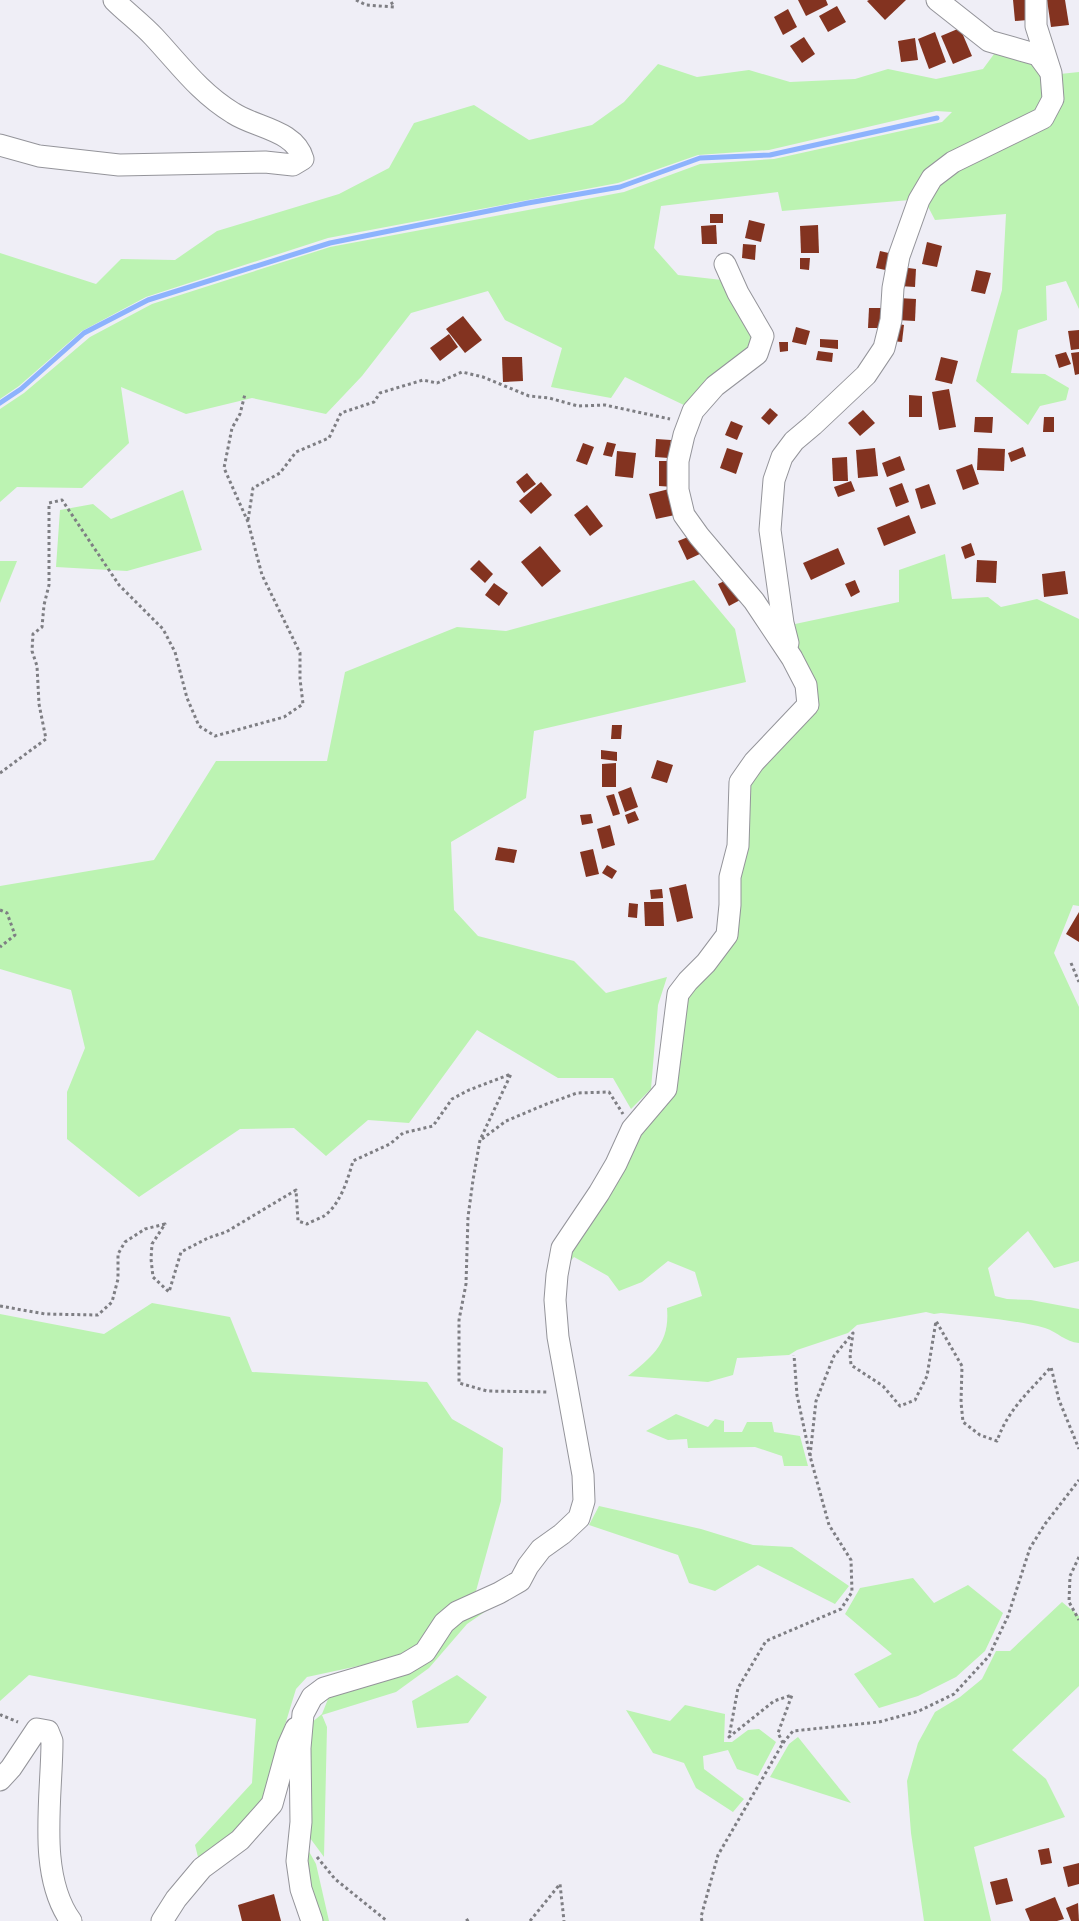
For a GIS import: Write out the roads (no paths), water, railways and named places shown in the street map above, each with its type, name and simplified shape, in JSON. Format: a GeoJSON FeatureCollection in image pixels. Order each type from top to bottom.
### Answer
{"type":"FeatureCollection","features":[{"type":"Feature","properties":{"kind":"street"},"geometry":{"type":"LineString","coordinates":[[0,145],[39,156],[118,165],[266,162],[293,165],[303,159],[300,148],[290,138],[235,115],[209,97],[186,75],[153,35],[114,0]]}},
{"type":"Feature","properties":{"kind":"street"},"geometry":{"type":"LineString","coordinates":[[937,0],[989,40],[1038,56],[1052,73]]}},
{"type":"Feature","properties":{"kind":"street"},"geometry":{"type":"LineString","coordinates":[[792,658],[783,623],[770,530],[774,480],[782,457],[794,441],[866,375],[884,348],[891,320],[893,288],[899,256],[919,200],[933,178],[953,162],[1043,118],[1053,99],[1052,73],[1036,26],[1036,0]]}},
{"type":"Feature","properties":{"kind":"street"},"geometry":{"type":"LineString","coordinates":[[162,1921],[176,1899],[202,1868],[240,1840],[272,1804],[288,1746],[312,1697],[324,1688],[405,1664],[425,1652],[444,1623],[457,1612],[520,1581],[541,1548],[562,1534],[579,1518],[584,1501],[583,1475],[558,1337],[555,1300],[562,1248],[616,1164],[632,1129],[666,1089],[678,994],[727,935],[730,877],[738,846],[740,782],[754,762],[808,705],[806,685],[792,658],[754,601],[684,515],[678,490],[678,461],[693,411],[714,386],[757,354],[763,336],[738,293],[725,264]]}},
{"type":"Feature","properties":{"kind":"street"},"geometry":{"type":"LineString","coordinates":[[303,1714],[300,1748],[302,1822],[297,1861],[301,1889],[312,1921]]}},
{"type":"Feature","properties":{"kind":"street"},"geometry":{"type":"LineString","coordinates":[[0,1780],[11,1768],[37,1729],[48,1731],[52,1741],[50,1864],[54,1887],[71,1921]]}},
{"type":"Feature","properties":{"kind":"waterway"},"geometry":{"type":"LineString","coordinates":[[0,403],[21,389],[84,333],[148,300],[330,243],[620,187],[700,158],[770,155],[937,118]]}}]}
